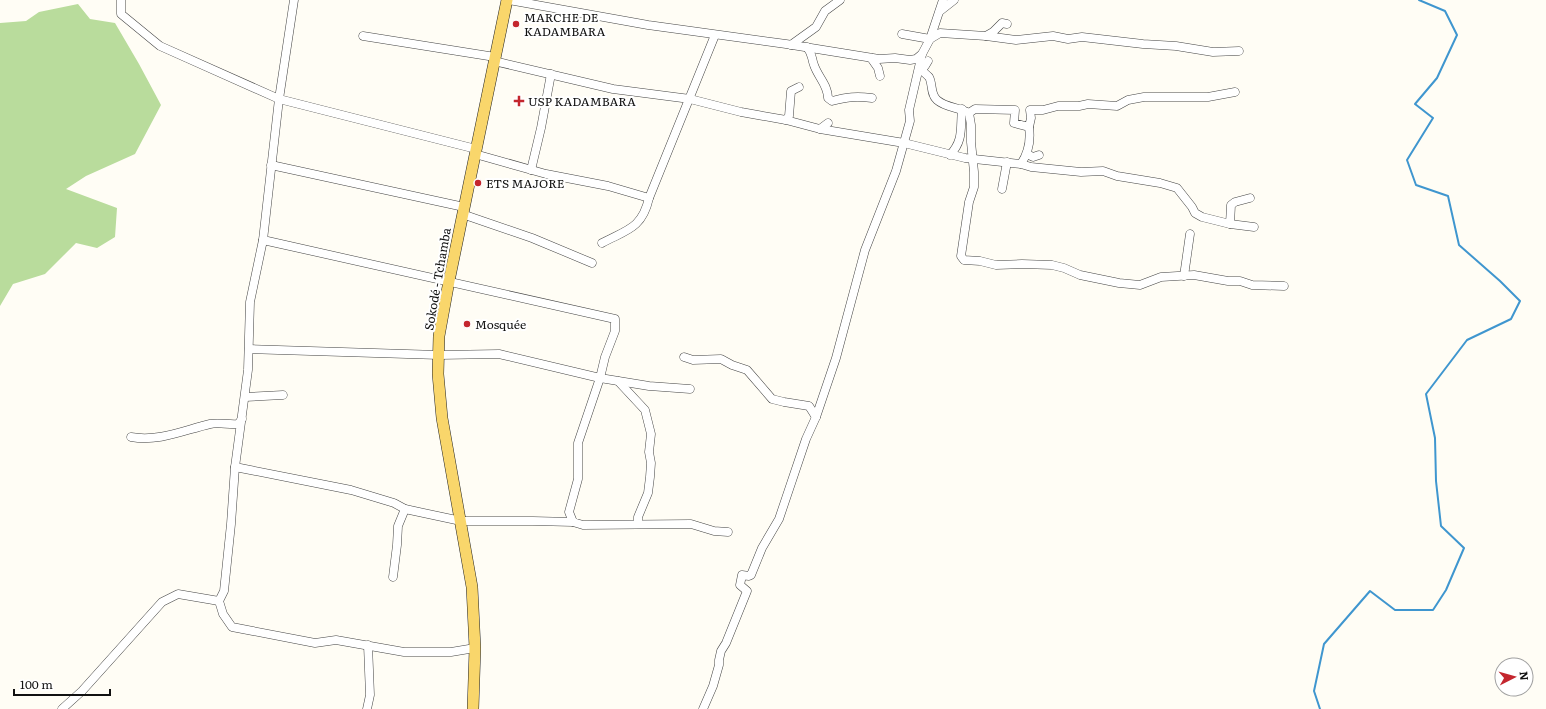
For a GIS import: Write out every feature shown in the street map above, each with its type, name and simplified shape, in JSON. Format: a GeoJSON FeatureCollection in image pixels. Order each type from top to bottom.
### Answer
{"type":"FeatureCollection","features":[{"type":"Feature","properties":{"kind":"main road","name":"Sokodé - Tchamba"},"geometry":{"type":"LineString","coordinates":[[473,709],[475,648],[472,587],[442,418],[438,355],[442,316],[448,281],[508,0]]}},
{"type":"Feature","properties":{"kind":"street"},"geometry":{"type":"LineString","coordinates":[[121,0],[121,14],[160,46],[280,99],[475,152],[531,170],[608,186],[649,198]]}},
{"type":"Feature","properties":{"kind":"street"},"geometry":{"type":"LineString","coordinates":[[294,0],[271,165],[263,240],[250,302],[249,349],[245,397],[235,467],[224,592],[219,601],[223,614],[232,627],[315,643],[336,640],[404,652],[451,652],[475,648]]}},
{"type":"Feature","properties":{"kind":"street"},"geometry":{"type":"LineString","coordinates":[[508,0],[648,25],[806,47],[871,58],[895,58],[910,60],[916,59],[922,54]]}},
{"type":"Feature","properties":{"kind":"street"},"geometry":{"type":"LineString","coordinates":[[791,45],[816,27],[824,11],[840,0]]}},
{"type":"Feature","properties":{"kind":"street"},"geometry":{"type":"LineString","coordinates":[[703,709],[713,686],[722,648],[726,643],[747,590],[740,585],[742,575],[751,575],[762,548],[779,519],[806,438],[816,417],[846,326],[865,250],[896,171],[910,121],[909,110],[920,68],[922,54],[930,39],[943,0]]}},
{"type":"Feature","properties":{"kind":"street"},"geometry":{"type":"LineString","coordinates":[[940,11],[954,0]]}},
{"type":"Feature","properties":{"kind":"street"},"geometry":{"type":"LineString","coordinates":[[986,36],[993,32],[1002,23],[1008,24]]}},
{"type":"Feature","properties":{"kind":"street"},"geometry":{"type":"LineString","coordinates":[[902,34],[930,39],[940,33],[986,36],[1016,40],[1053,36],[1068,39],[1082,37],[1176,46],[1213,52],[1240,51]]}},
{"type":"Feature","properties":{"kind":"street"},"geometry":{"type":"LineString","coordinates":[[602,243],[632,228],[642,218],[715,35]]}},
{"type":"Feature","properties":{"kind":"street"},"geometry":{"type":"LineString","coordinates":[[363,36],[495,59],[613,89],[690,99],[820,129],[904,143],[950,155],[1021,164],[1031,167],[1081,172],[1103,171],[1117,176],[1160,183],[1177,188],[1195,213],[1202,217],[1230,224],[1254,227]]}},
{"type":"Feature","properties":{"kind":"street"},"geometry":{"type":"LineString","coordinates":[[806,47],[812,54],[814,66],[828,90],[828,98],[832,101],[854,96],[872,98]]}},
{"type":"Feature","properties":{"kind":"street"},"geometry":{"type":"LineString","coordinates":[[871,58],[878,68],[880,76]]}},
{"type":"Feature","properties":{"kind":"street"},"geometry":{"type":"LineString","coordinates":[[920,68],[925,66],[928,61]]}},
{"type":"Feature","properties":{"kind":"street"},"geometry":{"type":"LineString","coordinates":[[920,68],[929,78],[932,94],[937,100],[950,107],[965,111],[975,109],[1043,110],[1058,106],[1079,106],[1088,104],[1117,106],[1128,100],[1144,97],[1208,97],[1236,92]]}},
{"type":"Feature","properties":{"kind":"street"},"geometry":{"type":"LineString","coordinates":[[531,170],[541,128],[551,74]]}},
{"type":"Feature","properties":{"kind":"street"},"geometry":{"type":"LineString","coordinates":[[786,120],[789,116],[791,91],[799,87]]}},
{"type":"Feature","properties":{"kind":"street"},"geometry":{"type":"LineString","coordinates":[[1015,110],[1014,123],[1029,127]]}},
{"type":"Feature","properties":{"kind":"street"},"geometry":{"type":"LineString","coordinates":[[1021,164],[1027,154],[1031,138],[1029,127],[1031,118],[1030,110]]}},
{"type":"Feature","properties":{"kind":"street"},"geometry":{"type":"LineString","coordinates":[[950,155],[958,146],[965,111]]}},
{"type":"Feature","properties":{"kind":"street"},"geometry":{"type":"LineString","coordinates":[[965,111],[971,125],[974,187],[969,202],[961,256],[964,260],[980,261],[996,265],[1022,264],[1052,266],[1064,268],[1080,275],[1119,283],[1140,285],[1161,277],[1194,275],[1240,281],[1252,285],[1284,286]]}},
{"type":"Feature","properties":{"kind":"street"},"geometry":{"type":"LineString","coordinates":[[820,129],[828,123]]}},
{"type":"Feature","properties":{"kind":"street"},"geometry":{"type":"LineString","coordinates":[[847,126],[851,135]]}},
{"type":"Feature","properties":{"kind":"street"},"geometry":{"type":"LineString","coordinates":[[1027,154],[1033,157],[1039,155]]}},
{"type":"Feature","properties":{"kind":"street"},"geometry":{"type":"LineString","coordinates":[[1002,189],[1007,162]]}},
{"type":"Feature","properties":{"kind":"street"},"geometry":{"type":"LineString","coordinates":[[271,165],[463,211],[592,263]]}},
{"type":"Feature","properties":{"kind":"street"},"geometry":{"type":"LineString","coordinates":[[1230,224],[1231,205],[1234,202],[1251,201]]}},
{"type":"Feature","properties":{"kind":"street"},"geometry":{"type":"LineString","coordinates":[[1184,276],[1190,234]]}},
{"type":"Feature","properties":{"kind":"street"},"geometry":{"type":"LineString","coordinates":[[263,240],[615,319],[615,331],[605,357],[600,378],[578,443],[578,479],[569,512],[572,522]]}},
{"type":"Feature","properties":{"kind":"street"},"geometry":{"type":"LineString","coordinates":[[249,349],[438,355],[499,354],[600,378],[648,386],[690,389]]}},
{"type":"Feature","properties":{"kind":"street"},"geometry":{"type":"LineString","coordinates":[[684,356],[693,360],[721,359],[732,365],[747,370],[772,399],[809,406],[816,417]]}},
{"type":"Feature","properties":{"kind":"street"},"geometry":{"type":"LineString","coordinates":[[618,381],[645,410],[651,434],[649,452],[651,463],[649,487],[644,505],[638,517],[638,524]]}},
{"type":"Feature","properties":{"kind":"street"},"geometry":{"type":"LineString","coordinates":[[245,397],[284,395]]}},
{"type":"Feature","properties":{"kind":"street"},"geometry":{"type":"LineString","coordinates":[[131,437],[143,439],[163,437],[213,424],[238,424],[242,419]]}},
{"type":"Feature","properties":{"kind":"street"},"geometry":{"type":"LineString","coordinates":[[235,467],[351,490],[394,504],[404,509],[461,521],[533,520],[572,522],[583,525],[691,524],[714,531],[728,532]]}},
{"type":"Feature","properties":{"kind":"street"},"geometry":{"type":"LineString","coordinates":[[393,577],[398,545],[398,526],[404,509]]}},
{"type":"Feature","properties":{"kind":"street"},"geometry":{"type":"LineString","coordinates":[[62,709],[82,691],[162,602],[178,594],[219,601]]}},
{"type":"Feature","properties":{"kind":"street"},"geometry":{"type":"LineString","coordinates":[[367,709],[370,695],[368,645]]}},
{"type":"Feature","properties":{"kind":"green space"},"geometry":{"type":"Polygon","coordinates":[[[78,4],[90,19],[115,23],[161,105],[135,154],[86,176],[66,189],[117,208],[115,237],[97,248],[76,243],[45,274],[13,284],[0,306],[0,23],[26,21],[39,12],[78,4]]]}},
{"type":"Feature","properties":{"kind":"waterway"},"geometry":{"type":"LineString","coordinates":[[1320,709],[1314,691],[1324,644],[1370,591],[1395,610],[1433,610],[1446,590],[1464,548],[1441,526],[1436,481],[1435,438],[1426,394],[1467,340],[1511,319],[1520,301],[1500,281],[1459,245],[1448,196],[1416,185],[1407,160],[1433,118],[1415,104],[1437,78],[1457,35],[1445,11],[1419,0]]}},
{"type":"Feature","properties":{"kind":"place","name":"MARCHE DE KADAMBARA"},"geometry":{"type":"Point","coordinates":[516,24]}},
{"type":"Feature","properties":{"kind":"place","name":"USP KADAMBARA"},"geometry":{"type":"Point","coordinates":[519,101]}},
{"type":"Feature","properties":{"kind":"place","name":"ETS MAJORE"},"geometry":{"type":"Point","coordinates":[478,183]}},
{"type":"Feature","properties":{"kind":"place","name":"Mosquée"},"geometry":{"type":"Point","coordinates":[467,324]}}]}
